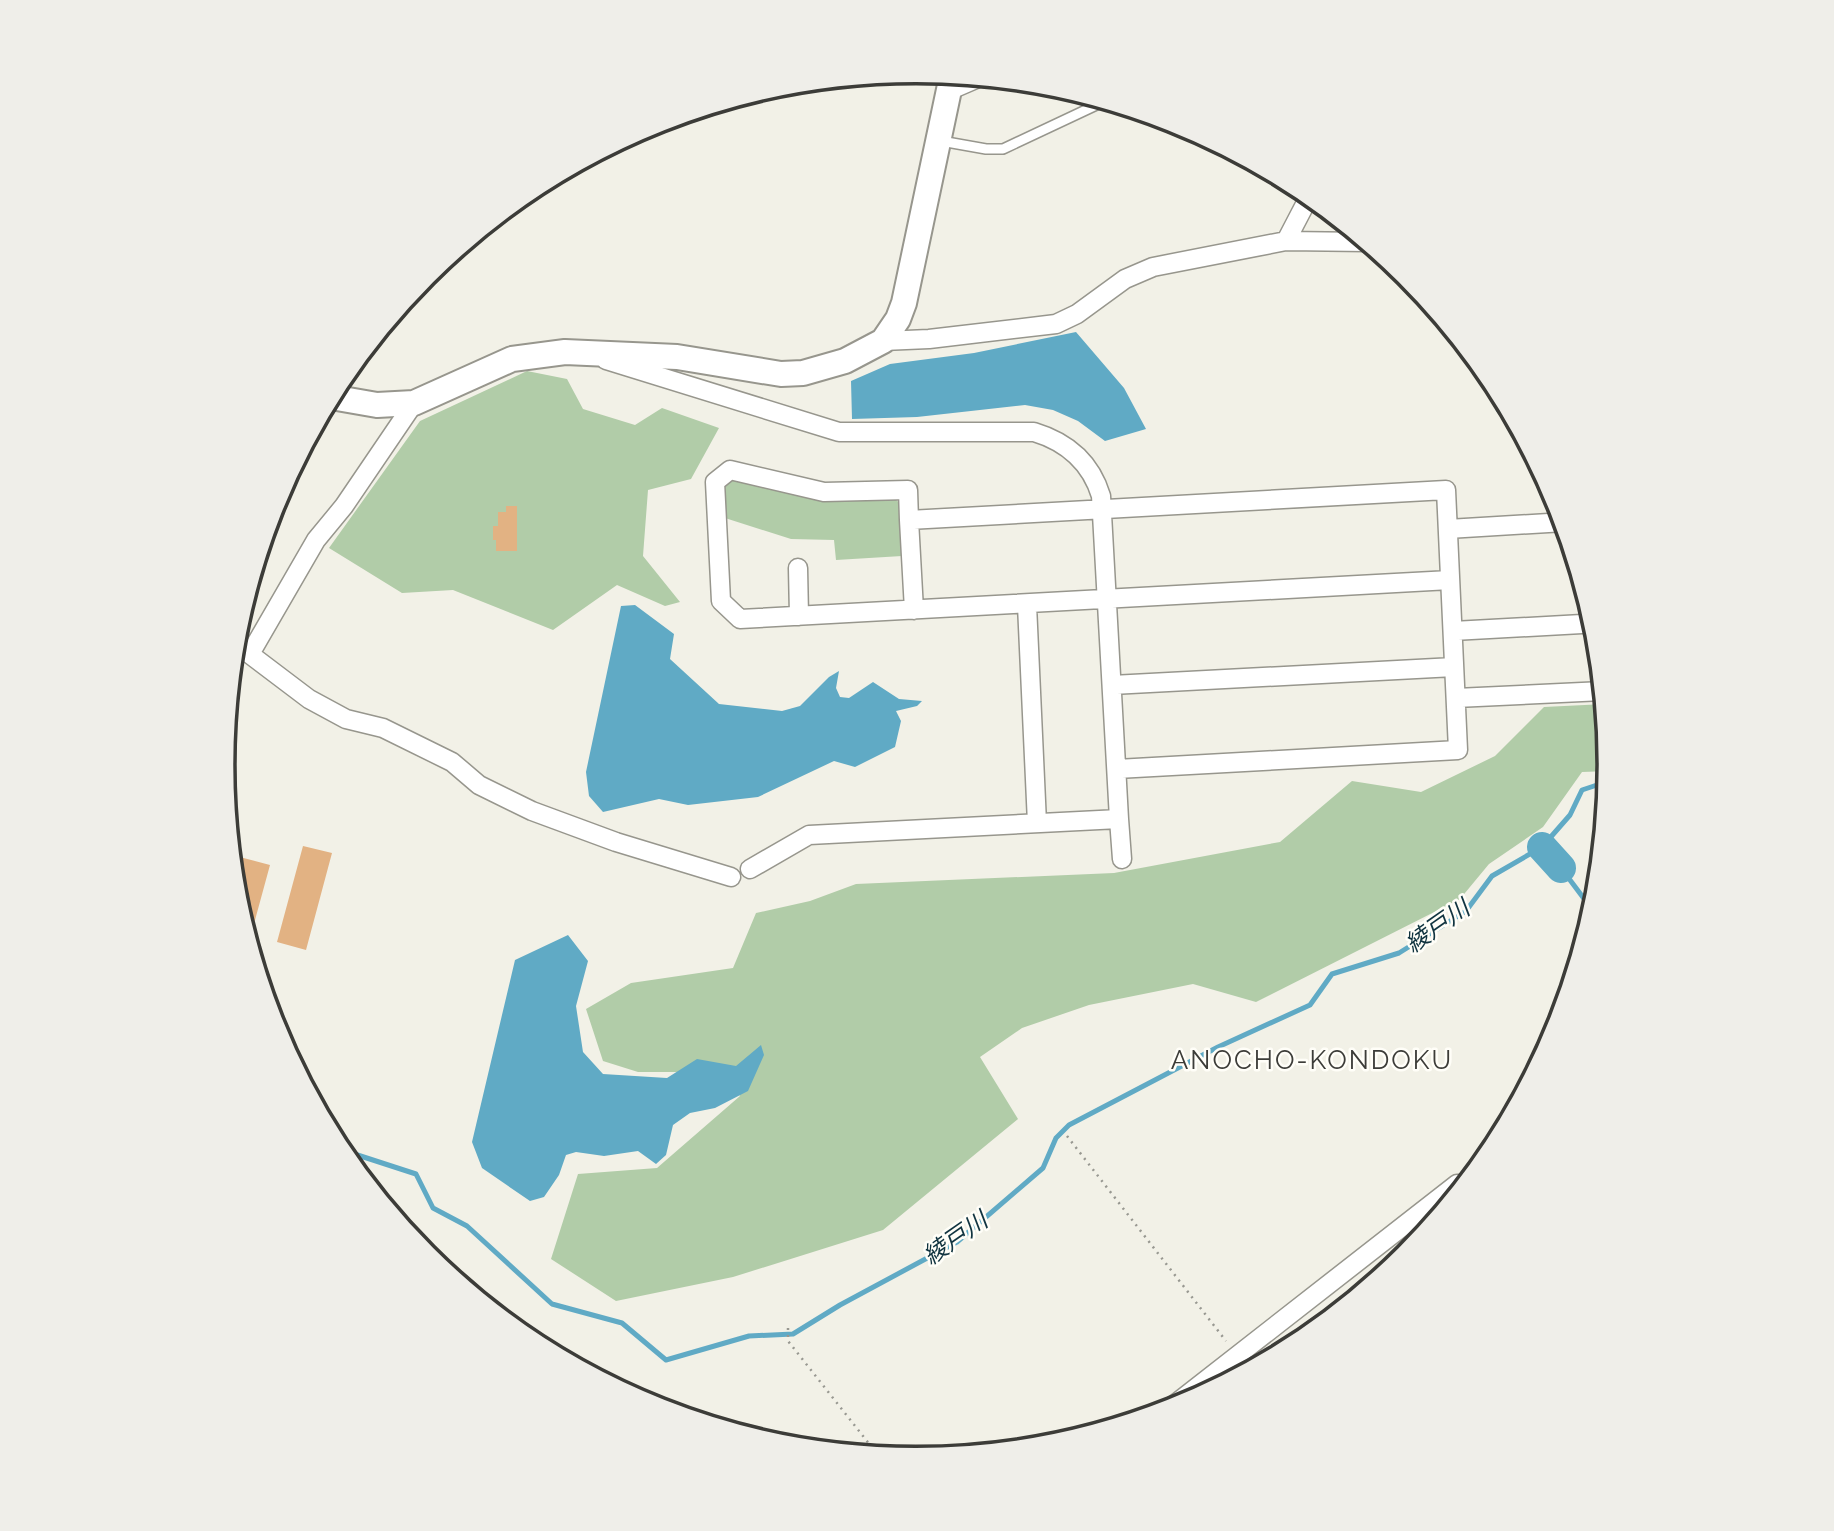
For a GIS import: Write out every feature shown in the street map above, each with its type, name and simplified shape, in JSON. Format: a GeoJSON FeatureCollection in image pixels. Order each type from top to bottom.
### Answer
{"type":"FeatureCollection","features":[{"type":"Feature","properties":{"kind":"street"},"geometry":{"type":"LineString","coordinates":[[883,341],[898,319],[904,303],[949,90]]}},
{"type":"Feature","properties":{"kind":"street"},"geometry":{"type":"LineString","coordinates":[[1286,241],[1305,205]]}},
{"type":"Feature","properties":{"kind":"street"},"geometry":{"type":"LineString","coordinates":[[343,399],[377,405],[414,403],[512,359],[565,352],[677,357],[781,374],[825,369],[883,341],[929,339],[1056,324],[1077,314],[1125,279],[1142,271],[1286,241],[1352,242]]}},
{"type":"Feature","properties":{"kind":"street"},"geometry":{"type":"LineString","coordinates":[[590,354],[676,384],[839,432],[1034,432],[1057,440],[1079,457],[1098,484],[1103,509],[1122,859]]}},
{"type":"Feature","properties":{"kind":"street"},"geometry":{"type":"LineString","coordinates":[[247,643],[316,540],[351,496],[414,403]]}},
{"type":"Feature","properties":{"kind":"street"},"geometry":{"type":"LineString","coordinates":[[914,610],[908,490],[824,492],[730,470],[715,482],[720,601],[740,619],[1027,605],[1450,580]]}},
{"type":"Feature","properties":{"kind":"street"},"geometry":{"type":"LineString","coordinates":[[909,520],[1446,490],[1458,750],[1117,769]]}},
{"type":"Feature","properties":{"kind":"street"},"geometry":{"type":"LineString","coordinates":[[1448,528],[1553,523]]}},
{"type":"Feature","properties":{"kind":"street"},"geometry":{"type":"LineString","coordinates":[[798,568],[799,616]]}},
{"type":"Feature","properties":{"kind":"street"},"geometry":{"type":"LineString","coordinates":[[1027,605],[1037,823]]}},
{"type":"Feature","properties":{"kind":"street"},"geometry":{"type":"LineString","coordinates":[[1453,631],[1583,623]]}},
{"type":"Feature","properties":{"kind":"street"},"geometry":{"type":"LineString","coordinates":[[246,651],[309,699],[346,719],[383,729],[452,762],[479,785],[532,811],[616,842],[731,877]]}},
{"type":"Feature","properties":{"kind":"street"},"geometry":{"type":"LineString","coordinates":[[1112,685],[1454,667]]}},
{"type":"Feature","properties":{"kind":"street"},"geometry":{"type":"LineString","coordinates":[[1456,698],[1594,691]]}},
{"type":"Feature","properties":{"kind":"street"},"geometry":{"type":"LineString","coordinates":[[750,869],[809,835],[1119,819]]}},
{"type":"Feature","properties":{"kind":"street"},"geometry":{"type":"LineString","coordinates":[[1198,1386],[1450,1189]]}},
{"type":"Feature","properties":{"kind":"lane"},"geometry":{"type":"LineString","coordinates":[[949,90],[965,85]]}},
{"type":"Feature","properties":{"kind":"lane"},"geometry":{"type":"LineString","coordinates":[[939,140],[986,149],[1003,149],[1092,107]]}},
{"type":"Feature","properties":{"kind":"path"},"geometry":{"type":"LineString","coordinates":[[1068,1136],[1237,1355]]}},
{"type":"Feature","properties":{"kind":"path"},"geometry":{"type":"LineString","coordinates":[[788,1328],[788,1341],[871,1446]]}},
{"type":"Feature","properties":{"kind":"green space"},"geometry":{"type":"Polygon","coordinates":[[[527,371],[567,379],[583,409],[635,425],[662,408],[719,428],[691,479],[648,490],[643,556],[680,602],[665,606],[617,585],[553,630],[453,590],[402,593],[329,548],[420,421],[527,371]]]}},
{"type":"Feature","properties":{"kind":"green space"},"geometry":{"type":"Polygon","coordinates":[[[732,478],[826,499],[896,500],[901,504],[902,556],[836,560],[834,540],[791,539],[725,518],[722,486],[732,478]]]}},
{"type":"Feature","properties":{"kind":"green space"},"geometry":{"type":"Polygon","coordinates":[[[1595,704],[1598,771],[1582,772],[1543,827],[1489,864],[1460,899],[1256,1002],[1193,984],[1089,1005],[1022,1028],[980,1057],[1018,1119],[883,1230],[733,1277],[616,1301],[551,1259],[578,1174],[657,1168],[740,1096],[728,1072],[638,1072],[603,1061],[586,1009],[631,983],[733,968],[756,913],[810,901],[856,884],[1114,873],[1280,842],[1352,781],[1421,792],[1495,756],[1544,707],[1595,704]]]}},
{"type":"Feature","properties":{"kind":"water"},"geometry":{"type":"Polygon","coordinates":[[[1076,332],[1124,388],[1146,429],[1105,441],[1078,421],[1053,410],[1025,405],[917,417],[852,419],[851,381],[890,364],[974,353],[1076,332]]]}},
{"type":"Feature","properties":{"kind":"water"},"geometry":{"type":"Polygon","coordinates":[[[635,605],[674,634],[670,659],[719,704],[782,711],[800,706],[829,677],[839,671],[836,688],[840,697],[849,698],[873,682],[899,699],[922,701],[917,706],[896,711],[901,721],[895,747],[855,767],[834,761],[758,797],[688,805],[659,799],[603,812],[589,796],[586,772],[621,606],[635,605]]]}},
{"type":"Feature","properties":{"kind":"water"},"geometry":{"type":"Polygon","coordinates":[[[568,935],[588,961],[576,1006],[583,1052],[603,1074],[667,1078],[697,1059],[736,1066],[761,1045],[764,1055],[748,1091],[715,1108],[690,1113],[673,1125],[666,1155],[656,1164],[638,1151],[604,1156],[576,1152],[566,1155],[559,1175],[544,1197],[530,1201],[482,1168],[472,1142],[515,960],[568,935]]]}},
{"type":"Feature","properties":{"kind":"building"},"geometry":{"type":"Polygon","coordinates":[[[506,506],[517,506],[517,551],[496,551],[496,540],[493,540],[493,526],[498,526],[498,512],[506,512],[506,506]]]}},
{"type":"Feature","properties":{"kind":"building"},"geometry":{"type":"Polygon","coordinates":[[[303,846],[332,853],[306,950],[277,942],[303,846]]]}},
{"type":"Feature","properties":{"kind":"building"},"geometry":{"type":"Polygon","coordinates":[[[242,858],[270,865],[254,922],[242,858]]]}},
{"type":"Feature","properties":{"kind":"waterway","name":"綾戸川"},"geometry":{"type":"LineString","coordinates":[[358,1155],[416,1174],[433,1208],[467,1226],[552,1304],[622,1323],[666,1360],[749,1336],[793,1334],[840,1305],[957,1242],[1043,1168],[1056,1138],[1069,1125],[1218,1047],[1310,1005],[1332,974],[1399,953],[1466,911],[1492,876],[1542,847],[1570,815],[1582,790],[1598,785]]}},
{"type":"Feature","properties":{"kind":"waterway","name":"綾戸川"},"geometry":{"type":"LineString","coordinates":[[1542,847],[1561,868]]}},
{"type":"Feature","properties":{"kind":"waterway"},"geometry":{"type":"LineString","coordinates":[[1561,868],[1585,900]]}},
{"type":"Feature","properties":{"kind":"district","name":"ANOCHO-KONDOKU"},"geometry":{"type":"Point","coordinates":[1312,1060]}}]}
